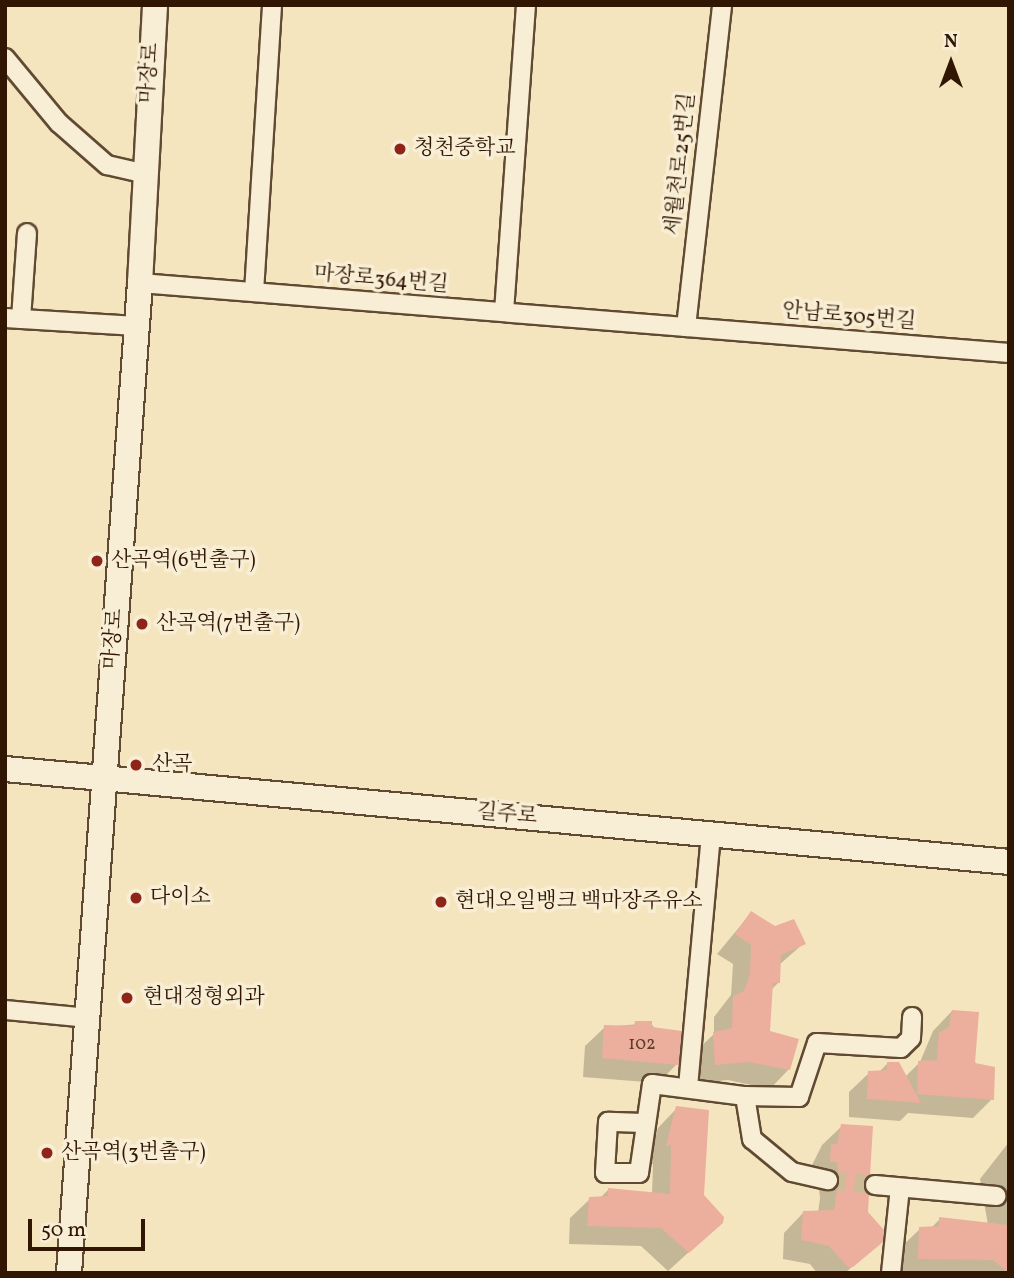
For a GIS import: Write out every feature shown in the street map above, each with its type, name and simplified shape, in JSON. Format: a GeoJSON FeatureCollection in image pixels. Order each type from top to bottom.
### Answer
{"type":"FeatureCollection","features":[{"type":"Feature","properties":{"kind":"main road","name":"마장로"},"geometry":{"type":"LineString","coordinates":[[69,1273],[140,283],[143,173],[155,5]]}},
{"type":"Feature","properties":{"kind":"main road","name":"길주로"},"geometry":{"type":"LineString","coordinates":[[5,769],[1009,862]]}},
{"type":"Feature","properties":{"kind":"street"},"geometry":{"type":"LineString","coordinates":[[254,292],[272,5]]}},
{"type":"Feature","properties":{"kind":"street"},"geometry":{"type":"LineString","coordinates":[[504,312],[526,5]]}},
{"type":"Feature","properties":{"kind":"street","name":"세월천로25번길"},"geometry":{"type":"LineString","coordinates":[[686,327],[722,5]]}},
{"type":"Feature","properties":{"kind":"street"},"geometry":{"type":"LineString","coordinates":[[5,58],[59,123],[107,165],[143,173]]}},
{"type":"Feature","properties":{"kind":"street"},"geometry":{"type":"LineString","coordinates":[[27,233],[13,318],[137,326]]}},
{"type":"Feature","properties":{"kind":"street","name":"마장로364번길"},"geometry":{"type":"LineString","coordinates":[[140,283],[686,327]]}},
{"type":"Feature","properties":{"kind":"street","name":"안남로305번길"},"geometry":{"type":"LineString","coordinates":[[686,327],[1009,353]]}},
{"type":"Feature","properties":{"kind":"street"},"geometry":{"type":"LineString","coordinates":[[688,1087],[710,834]]}},
{"type":"Feature","properties":{"kind":"street"},"geometry":{"type":"LineString","coordinates":[[5,1010],[88,1018]]}},
{"type":"Feature","properties":{"kind":"street"},"geometry":{"type":"LineString","coordinates":[[643,1123],[652,1084],[745,1096],[799,1097],[817,1043],[901,1048],[911,1038],[912,1017]]}},
{"type":"Feature","properties":{"kind":"street"},"geometry":{"type":"LineString","coordinates":[[745,1096],[752,1139],[792,1172],[828,1181]]}},
{"type":"Feature","properties":{"kind":"street"},"geometry":{"type":"LineString","coordinates":[[874,1185],[997,1196]]}},
{"type":"Feature","properties":{"kind":"street"},"geometry":{"type":"LineString","coordinates":[[891,1273],[900,1188]]}},
{"type":"Feature","properties":{"kind":"building"},"geometry":{"type":"Polygon","coordinates":[[[751,911],[775,926],[794,919],[806,944],[781,955],[780,983],[773,983],[770,1031],[799,1039],[790,1070],[749,1062],[715,1065],[713,1032],[732,1028],[733,996],[744,991],[750,974],[751,945],[735,934],[751,911]]]}},
{"type":"Feature","properties":{"kind":"building"},"geometry":{"type":"Polygon","coordinates":[[[952,1010],[979,1012],[975,1063],[995,1067],[994,1100],[917,1094],[918,1061],[937,1060],[939,1033],[949,1027],[952,1010]]]}},
{"type":"Feature","properties":{"kind":"building"},"geometry":{"type":"Polygon","coordinates":[[[635,1021],[652,1021],[652,1027],[682,1031],[679,1065],[602,1058],[604,1025],[634,1026],[635,1021]]]}},
{"type":"Feature","properties":{"kind":"building"},"geometry":{"type":"Polygon","coordinates":[[[887,1062],[899,1062],[921,1103],[867,1099],[868,1071],[887,1070],[887,1062]]]}},
{"type":"Feature","properties":{"kind":"building"},"geometry":{"type":"Polygon","coordinates":[[[676,1106],[709,1110],[704,1195],[724,1217],[723,1223],[689,1253],[661,1228],[587,1226],[589,1197],[608,1196],[608,1188],[670,1194],[671,1145],[666,1146],[676,1106]]]}},
{"type":"Feature","properties":{"kind":"building"},"geometry":{"type":"Polygon","coordinates":[[[841,1124],[873,1126],[870,1175],[864,1185],[869,1195],[868,1212],[884,1230],[883,1242],[853,1267],[848,1267],[829,1246],[801,1240],[803,1211],[834,1210],[839,1177],[837,1162],[830,1162],[831,1144],[837,1144],[841,1124]]]}},
{"type":"Feature","properties":{"kind":"building"},"geometry":{"type":"Polygon","coordinates":[[[939,1217],[1009,1225],[1009,1273],[993,1260],[918,1259],[919,1227],[939,1226],[939,1217]]]}},
{"type":"Feature","properties":{"kind":"tunnel"},"geometry":{"type":"LineString","coordinates":[[828,1180],[875,1185]]}},
{"type":"Feature","properties":{"kind":"place","name":"청천중학교"},"geometry":{"type":"Point","coordinates":[400,149]}},
{"type":"Feature","properties":{"kind":"place","name":"산곡역(6번출구)"},"geometry":{"type":"Point","coordinates":[97,561]}},
{"type":"Feature","properties":{"kind":"place","name":"산곡역(7번출구)"},"geometry":{"type":"Point","coordinates":[142,624]}},
{"type":"Feature","properties":{"kind":"place","name":"산곡"},"geometry":{"type":"Point","coordinates":[136,765]}},
{"type":"Feature","properties":{"kind":"place","name":"다이소"},"geometry":{"type":"Point","coordinates":[136,898]}},
{"type":"Feature","properties":{"kind":"place","name":"현대오일뱅크 백마장주유소"},"geometry":{"type":"Point","coordinates":[441,902]}},
{"type":"Feature","properties":{"kind":"place","name":"현대정형외과"},"geometry":{"type":"Point","coordinates":[127,998]}},
{"type":"Feature","properties":{"kind":"place","name":"산곡역(3번출구)"},"geometry":{"type":"Point","coordinates":[47,1153]}}]}
